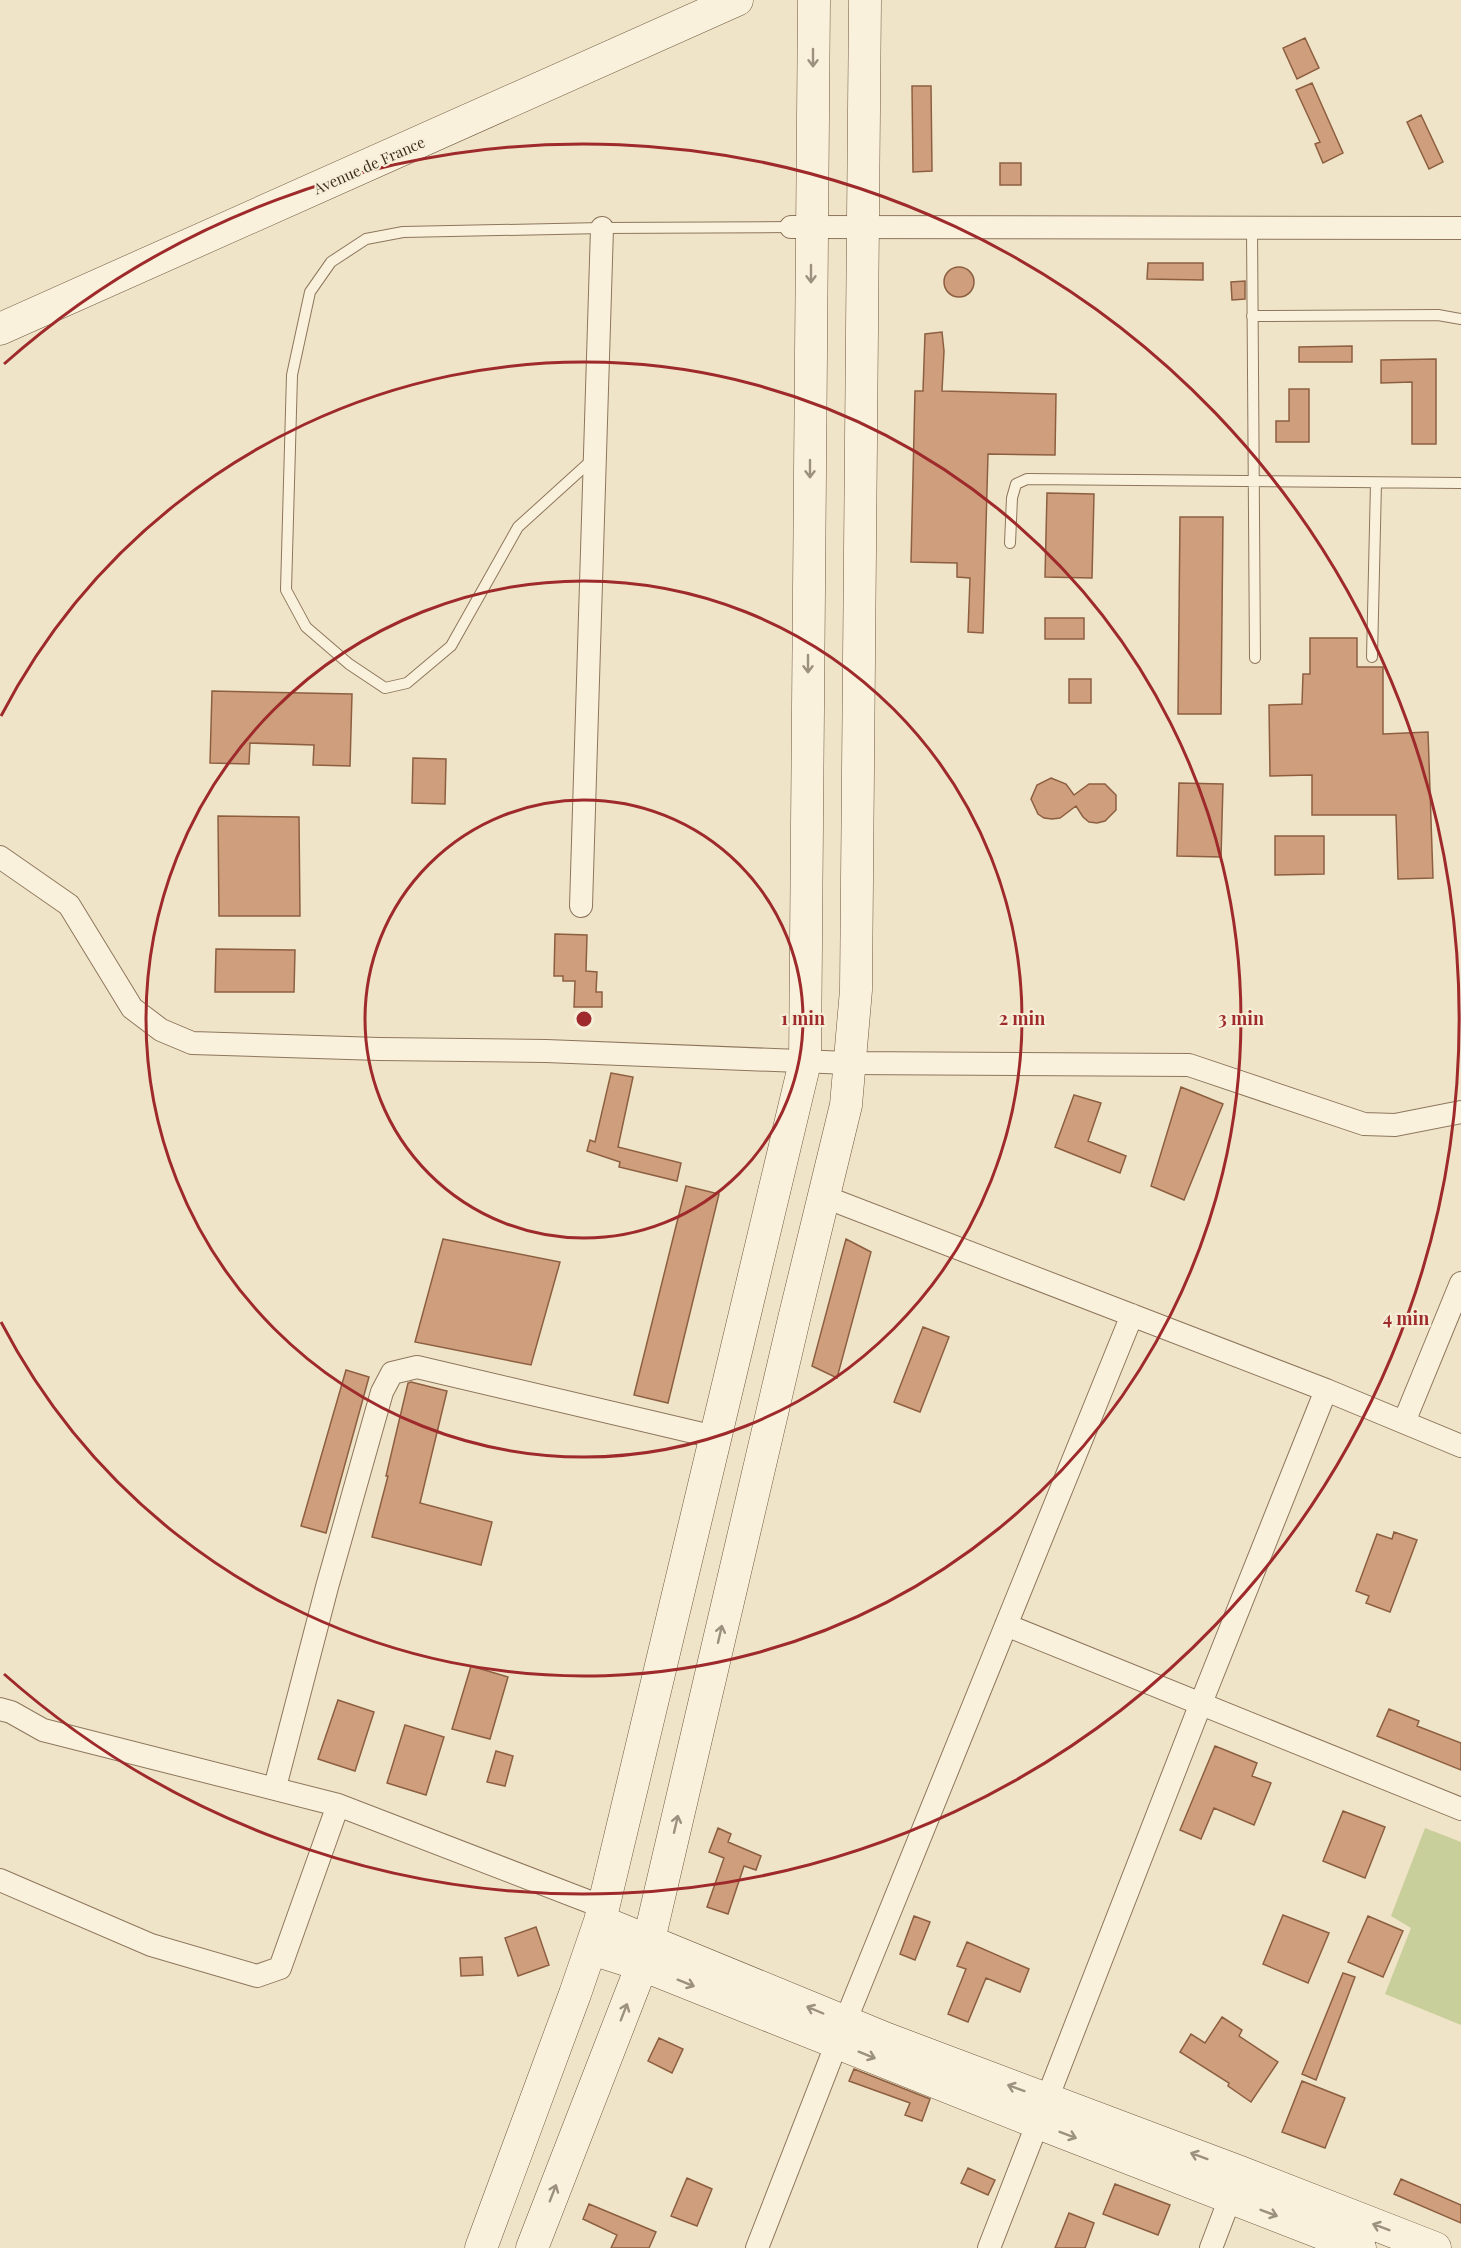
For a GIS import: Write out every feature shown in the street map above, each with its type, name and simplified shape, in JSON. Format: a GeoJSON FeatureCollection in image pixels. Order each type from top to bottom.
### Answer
{"type":"FeatureCollection","features":[{"type":"Feature","properties":{"kind":"street","name":"Avenue de France"},"geometry":{"type":"LineString","coordinates":[[0,329],[737,0]]}},
{"type":"Feature","properties":{"kind":"street"},"geometry":{"type":"LineString","coordinates":[[481,2248],[598,1926],[805,1062],[801,227],[813,0]]}},
{"type":"Feature","properties":{"kind":"street"},"geometry":{"type":"LineString","coordinates":[[532,2248],[645,1953],[846,1105],[856,990],[865,0]]}},
{"type":"Feature","properties":{"kind":"street"},"geometry":{"type":"LineString","coordinates":[[801,227],[1461,228]]}},
{"type":"Feature","properties":{"kind":"street"},"geometry":{"type":"LineString","coordinates":[[582,906],[602,228]]}},
{"type":"Feature","properties":{"kind":"street"},"geometry":{"type":"LineString","coordinates":[[0,857],[69,905],[132,1008],[161,1030],[192,1043],[546,1051],[849,1063],[1189,1065],[1364,1124],[1395,1125],[1461,1112]]}},
{"type":"Feature","properties":{"kind":"street"},"geometry":{"type":"LineString","coordinates":[[825,1197],[1326,1390],[1461,1446]]}},
{"type":"Feature","properties":{"kind":"street"},"geometry":{"type":"LineString","coordinates":[[1404,1422],[1461,1283]]}},
{"type":"Feature","properties":{"kind":"street"},"geometry":{"type":"LineString","coordinates":[[757,2248],[841,2033],[1132,1315]]}},
{"type":"Feature","properties":{"kind":"street"},"geometry":{"type":"LineString","coordinates":[[275,1788],[327,1587],[382,1392],[392,1373],[417,1367],[715,1437]]}},
{"type":"Feature","properties":{"kind":"street"},"geometry":{"type":"LineString","coordinates":[[989,2248],[1201,1703],[1326,1390]]}},
{"type":"Feature","properties":{"kind":"street"},"geometry":{"type":"LineString","coordinates":[[1006,1625],[1461,1809]]}},
{"type":"Feature","properties":{"kind":"street"},"geometry":{"type":"LineString","coordinates":[[0,1709],[11,1712],[43,1730],[338,1805],[598,1926],[645,1953],[841,2033],[1235,2185],[1427,2246]]}},
{"type":"Feature","properties":{"kind":"street"},"geometry":{"type":"LineString","coordinates":[[0,1880],[151,1945],[257,1976],[280,1968],[338,1805]]}},
{"type":"Feature","properties":{"kind":"street"},"geometry":{"type":"LineString","coordinates":[[1211,2248],[1235,2185]]}},
{"type":"Feature","properties":{"kind":"street"},"geometry":{"type":"LineString","coordinates":[[1235,2185],[1360,2248]]}},
{"type":"Feature","properties":{"kind":"lane"},"geometry":{"type":"LineString","coordinates":[[595,457],[518,527],[451,646],[407,683],[385,688],[349,664],[306,627],[286,590],[292,375],[310,292],[331,262],[366,239],[403,232],[801,227]]}},
{"type":"Feature","properties":{"kind":"lane"},"geometry":{"type":"LineString","coordinates":[[1252,228],[1255,658]]}},
{"type":"Feature","properties":{"kind":"lane"},"geometry":{"type":"LineString","coordinates":[[1252,316],[1437,315],[1461,320]]}},
{"type":"Feature","properties":{"kind":"lane"},"geometry":{"type":"LineString","coordinates":[[1010,543],[1014,491],[1016,484],[1028,479],[1461,483]]}},
{"type":"Feature","properties":{"kind":"lane"},"geometry":{"type":"LineString","coordinates":[[1372,657],[1376,483]]}},
{"type":"Feature","properties":{"kind":"green space"},"geometry":{"type":"Polygon","coordinates":[[[1425,1828],[1461,1842],[1461,2025],[1385,1994],[1411,1928],[1391,1916],[1425,1828]]]}},
{"type":"Feature","properties":{"kind":"building"},"geometry":{"type":"Polygon","coordinates":[[[1305,38],[1319,68],[1297,79],[1283,48],[1305,38]]]}},
{"type":"Feature","properties":{"kind":"building"},"geometry":{"type":"Polygon","coordinates":[[[1312,83],[1343,153],[1323,163],[1315,144],[1320,142],[1296,90],[1312,83]]]}},
{"type":"Feature","properties":{"kind":"building"},"geometry":{"type":"Polygon","coordinates":[[[912,86],[931,86],[932,171],[913,172],[912,86]]]}},
{"type":"Feature","properties":{"kind":"building"},"geometry":{"type":"Polygon","coordinates":[[[1421,115],[1443,162],[1429,169],[1407,122],[1421,115]]]}},
{"type":"Feature","properties":{"kind":"building"},"geometry":{"type":"Polygon","coordinates":[[[1000,163],[1021,163],[1021,185],[1000,185],[1000,163]]]}},
{"type":"Feature","properties":{"kind":"building"},"geometry":{"type":"Polygon","coordinates":[[[1148,263],[1203,263],[1203,280],[1147,279],[1148,263]]]}},
{"type":"Feature","properties":{"kind":"building"},"geometry":{"type":"Polygon","coordinates":[[[959,267],[965,268],[973,276],[973,288],[965,296],[959,297],[953,296],[945,288],[944,282],[945,276],[953,268],[959,267]]]}},
{"type":"Feature","properties":{"kind":"building"},"geometry":{"type":"Polygon","coordinates":[[[1245,281],[1245,299],[1232,300],[1231,282],[1245,281]]]}},
{"type":"Feature","properties":{"kind":"building"},"geometry":{"type":"Polygon","coordinates":[[[942,332],[944,351],[942,391],[1056,394],[1055,455],[988,454],[983,633],[968,632],[970,578],[957,577],[957,563],[911,562],[915,391],[923,391],[925,334],[942,332]]]}},
{"type":"Feature","properties":{"kind":"building"},"geometry":{"type":"Polygon","coordinates":[[[1352,346],[1352,362],[1299,362],[1299,347],[1352,346]]]}},
{"type":"Feature","properties":{"kind":"building"},"geometry":{"type":"Polygon","coordinates":[[[1436,359],[1436,444],[1412,444],[1412,382],[1381,383],[1381,360],[1436,359]]]}},
{"type":"Feature","properties":{"kind":"building"},"geometry":{"type":"Polygon","coordinates":[[[1289,389],[1309,389],[1309,442],[1276,442],[1276,421],[1289,421],[1289,389]]]}},
{"type":"Feature","properties":{"kind":"building"},"geometry":{"type":"Polygon","coordinates":[[[1047,493],[1094,494],[1092,578],[1045,577],[1047,493]]]}},
{"type":"Feature","properties":{"kind":"building"},"geometry":{"type":"Polygon","coordinates":[[[1180,517],[1223,517],[1221,714],[1178,714],[1180,517]]]}},
{"type":"Feature","properties":{"kind":"building"},"geometry":{"type":"Polygon","coordinates":[[[1045,618],[1084,618],[1084,639],[1045,639],[1045,618]]]}},
{"type":"Feature","properties":{"kind":"building"},"geometry":{"type":"Polygon","coordinates":[[[1310,638],[1357,638],[1357,667],[1383,667],[1383,734],[1428,732],[1433,878],[1398,879],[1396,815],[1312,815],[1312,775],[1270,776],[1269,705],[1302,704],[1303,674],[1310,674],[1310,638]]]}},
{"type":"Feature","properties":{"kind":"building"},"geometry":{"type":"Polygon","coordinates":[[[1069,679],[1091,679],[1091,703],[1069,703],[1069,679]]]}},
{"type":"Feature","properties":{"kind":"building"},"geometry":{"type":"Polygon","coordinates":[[[212,691],[352,694],[350,766],[313,765],[314,745],[250,743],[249,764],[210,763],[212,691]]]}},
{"type":"Feature","properties":{"kind":"building"},"geometry":{"type":"Polygon","coordinates":[[[413,758],[446,759],[445,804],[412,803],[413,758]]]}},
{"type":"Feature","properties":{"kind":"building"},"geometry":{"type":"Polygon","coordinates":[[[1051,778],[1066,784],[1074,795],[1089,784],[1105,784],[1116,795],[1116,810],[1105,821],[1097,823],[1089,822],[1076,806],[1060,818],[1044,818],[1038,814],[1031,799],[1037,785],[1051,778]]]}},
{"type":"Feature","properties":{"kind":"building"},"geometry":{"type":"Polygon","coordinates":[[[1179,783],[1223,784],[1221,857],[1177,856],[1179,783]]]}},
{"type":"Feature","properties":{"kind":"building"},"geometry":{"type":"Polygon","coordinates":[[[218,816],[299,817],[300,916],[219,916],[218,816]]]}},
{"type":"Feature","properties":{"kind":"building"},"geometry":{"type":"Polygon","coordinates":[[[1275,836],[1324,836],[1324,874],[1275,875],[1275,836]]]}},
{"type":"Feature","properties":{"kind":"building"},"geometry":{"type":"Polygon","coordinates":[[[555,934],[587,935],[586,971],[597,972],[596,992],[602,992],[602,1007],[574,1007],[575,981],[563,981],[563,976],[554,976],[555,934]]]}},
{"type":"Feature","properties":{"kind":"building"},"geometry":{"type":"Polygon","coordinates":[[[216,949],[295,950],[294,992],[215,992],[216,949]]]}},
{"type":"Feature","properties":{"kind":"building"},"geometry":{"type":"Polygon","coordinates":[[[611,1073],[633,1077],[618,1147],[681,1163],[677,1181],[619,1167],[620,1162],[587,1151],[590,1140],[595,1142],[611,1073]]]}},
{"type":"Feature","properties":{"kind":"building"},"geometry":{"type":"Polygon","coordinates":[[[1181,1087],[1223,1104],[1184,1200],[1151,1186],[1181,1087]]]}},
{"type":"Feature","properties":{"kind":"building"},"geometry":{"type":"Polygon","coordinates":[[[1074,1095],[1101,1103],[1088,1141],[1126,1156],[1120,1173],[1055,1147],[1074,1095]]]}},
{"type":"Feature","properties":{"kind":"building"},"geometry":{"type":"Polygon","coordinates":[[[686,1186],[719,1194],[668,1403],[634,1395],[686,1186]]]}},
{"type":"Feature","properties":{"kind":"building"},"geometry":{"type":"Polygon","coordinates":[[[443,1239],[560,1262],[531,1365],[415,1342],[443,1239]]]}},
{"type":"Feature","properties":{"kind":"building"},"geometry":{"type":"Polygon","coordinates":[[[846,1239],[871,1252],[837,1378],[812,1366],[846,1239]]]}},
{"type":"Feature","properties":{"kind":"building"},"geometry":{"type":"Polygon","coordinates":[[[923,1327],[949,1337],[920,1412],[894,1402],[923,1327]]]}},
{"type":"Feature","properties":{"kind":"building"},"geometry":{"type":"Polygon","coordinates":[[[346,1370],[369,1377],[326,1533],[301,1526],[346,1370]]]}},
{"type":"Feature","properties":{"kind":"building"},"geometry":{"type":"Polygon","coordinates":[[[408,1383],[447,1391],[420,1503],[492,1522],[481,1565],[372,1537],[408,1383]]]}},
{"type":"Feature","properties":{"kind":"building"},"geometry":{"type":"Polygon","coordinates":[[[1394,1532],[1417,1540],[1390,1612],[1366,1603],[1369,1596],[1356,1591],[1377,1534],[1392,1539],[1394,1532]]]}},
{"type":"Feature","properties":{"kind":"building"},"geometry":{"type":"Polygon","coordinates":[[[471,1666],[508,1677],[490,1739],[452,1729],[471,1666]]]}},
{"type":"Feature","properties":{"kind":"building"},"geometry":{"type":"Polygon","coordinates":[[[338,1700],[374,1712],[355,1771],[318,1759],[338,1700]]]}},
{"type":"Feature","properties":{"kind":"building"},"geometry":{"type":"Polygon","coordinates":[[[1389,1709],[1419,1721],[1417,1726],[1461,1743],[1461,1770],[1377,1736],[1389,1709]]]}},
{"type":"Feature","properties":{"kind":"building"},"geometry":{"type":"Polygon","coordinates":[[[405,1725],[444,1737],[426,1795],[387,1783],[405,1725]]]}},
{"type":"Feature","properties":{"kind":"building"},"geometry":{"type":"Polygon","coordinates":[[[1215,1746],[1257,1763],[1252,1776],[1271,1783],[1254,1825],[1214,1808],[1201,1839],[1180,1830],[1215,1746]]]}},
{"type":"Feature","properties":{"kind":"building"},"geometry":{"type":"Polygon","coordinates":[[[496,1751],[513,1756],[505,1786],[487,1782],[496,1751]]]}},
{"type":"Feature","properties":{"kind":"building"},"geometry":{"type":"Polygon","coordinates":[[[1343,1811],[1385,1827],[1365,1878],[1323,1861],[1343,1811]]]}},
{"type":"Feature","properties":{"kind":"building"},"geometry":{"type":"Polygon","coordinates":[[[718,1828],[731,1834],[728,1842],[761,1856],[756,1870],[744,1866],[728,1914],[707,1907],[724,1858],[709,1852],[718,1828]]]}},
{"type":"Feature","properties":{"kind":"building"},"geometry":{"type":"Polygon","coordinates":[[[1283,1915],[1329,1933],[1308,1983],[1263,1964],[1283,1915]]]}},
{"type":"Feature","properties":{"kind":"building"},"geometry":{"type":"Polygon","coordinates":[[[914,1916],[930,1922],[915,1960],[900,1954],[914,1916]]]}},
{"type":"Feature","properties":{"kind":"building"},"geometry":{"type":"Polygon","coordinates":[[[1368,1916],[1403,1931],[1383,1977],[1348,1962],[1368,1916]]]}},
{"type":"Feature","properties":{"kind":"building"},"geometry":{"type":"Polygon","coordinates":[[[536,1927],[549,1965],[518,1976],[505,1938],[536,1927]]]}},
{"type":"Feature","properties":{"kind":"building"},"geometry":{"type":"Polygon","coordinates":[[[967,1942],[1029,1969],[1020,1992],[986,1978],[968,2022],[948,2014],[966,1969],[957,1966],[967,1942]]]}},
{"type":"Feature","properties":{"kind":"building"},"geometry":{"type":"Polygon","coordinates":[[[482,1957],[483,1975],[461,1976],[460,1958],[482,1957]]]}},
{"type":"Feature","properties":{"kind":"building"},"geometry":{"type":"Polygon","coordinates":[[[1343,1973],[1355,1977],[1316,2080],[1302,2074],[1343,1973]]]}},
{"type":"Feature","properties":{"kind":"building"},"geometry":{"type":"Polygon","coordinates":[[[1222,2017],[1242,2030],[1239,2036],[1278,2062],[1251,2102],[1228,2086],[1229,2083],[1180,2052],[1191,2034],[1205,2043],[1222,2017]]]}},
{"type":"Feature","properties":{"kind":"building"},"geometry":{"type":"Polygon","coordinates":[[[659,2038],[683,2049],[672,2073],[648,2061],[659,2038]]]}},
{"type":"Feature","properties":{"kind":"building"},"geometry":{"type":"Polygon","coordinates":[[[854,2069],[930,2099],[922,2121],[905,2115],[910,2103],[849,2081],[854,2069]]]}},
{"type":"Feature","properties":{"kind":"building"},"geometry":{"type":"Polygon","coordinates":[[[1302,2081],[1345,2098],[1325,2148],[1282,2132],[1302,2081]]]}},
{"type":"Feature","properties":{"kind":"building"},"geometry":{"type":"Polygon","coordinates":[[[968,2168],[995,2180],[988,2195],[961,2183],[968,2168]]]}},
{"type":"Feature","properties":{"kind":"building"},"geometry":{"type":"Polygon","coordinates":[[[687,2178],[712,2189],[697,2226],[671,2216],[687,2178]]]}},
{"type":"Feature","properties":{"kind":"building"},"geometry":{"type":"Polygon","coordinates":[[[1401,2179],[1461,2205],[1461,2223],[1394,2194],[1401,2179]]]}},
{"type":"Feature","properties":{"kind":"building"},"geometry":{"type":"Polygon","coordinates":[[[1115,2184],[1170,2205],[1158,2235],[1103,2214],[1115,2184]]]}},
{"type":"Feature","properties":{"kind":"building"},"geometry":{"type":"Polygon","coordinates":[[[589,2204],[656,2232],[649,2248],[611,2248],[617,2235],[583,2219],[589,2204]]]}},
{"type":"Feature","properties":{"kind":"building"},"geometry":{"type":"Polygon","coordinates":[[[1069,2213],[1094,2223],[1085,2248],[1055,2248],[1069,2213]]]}}]}
